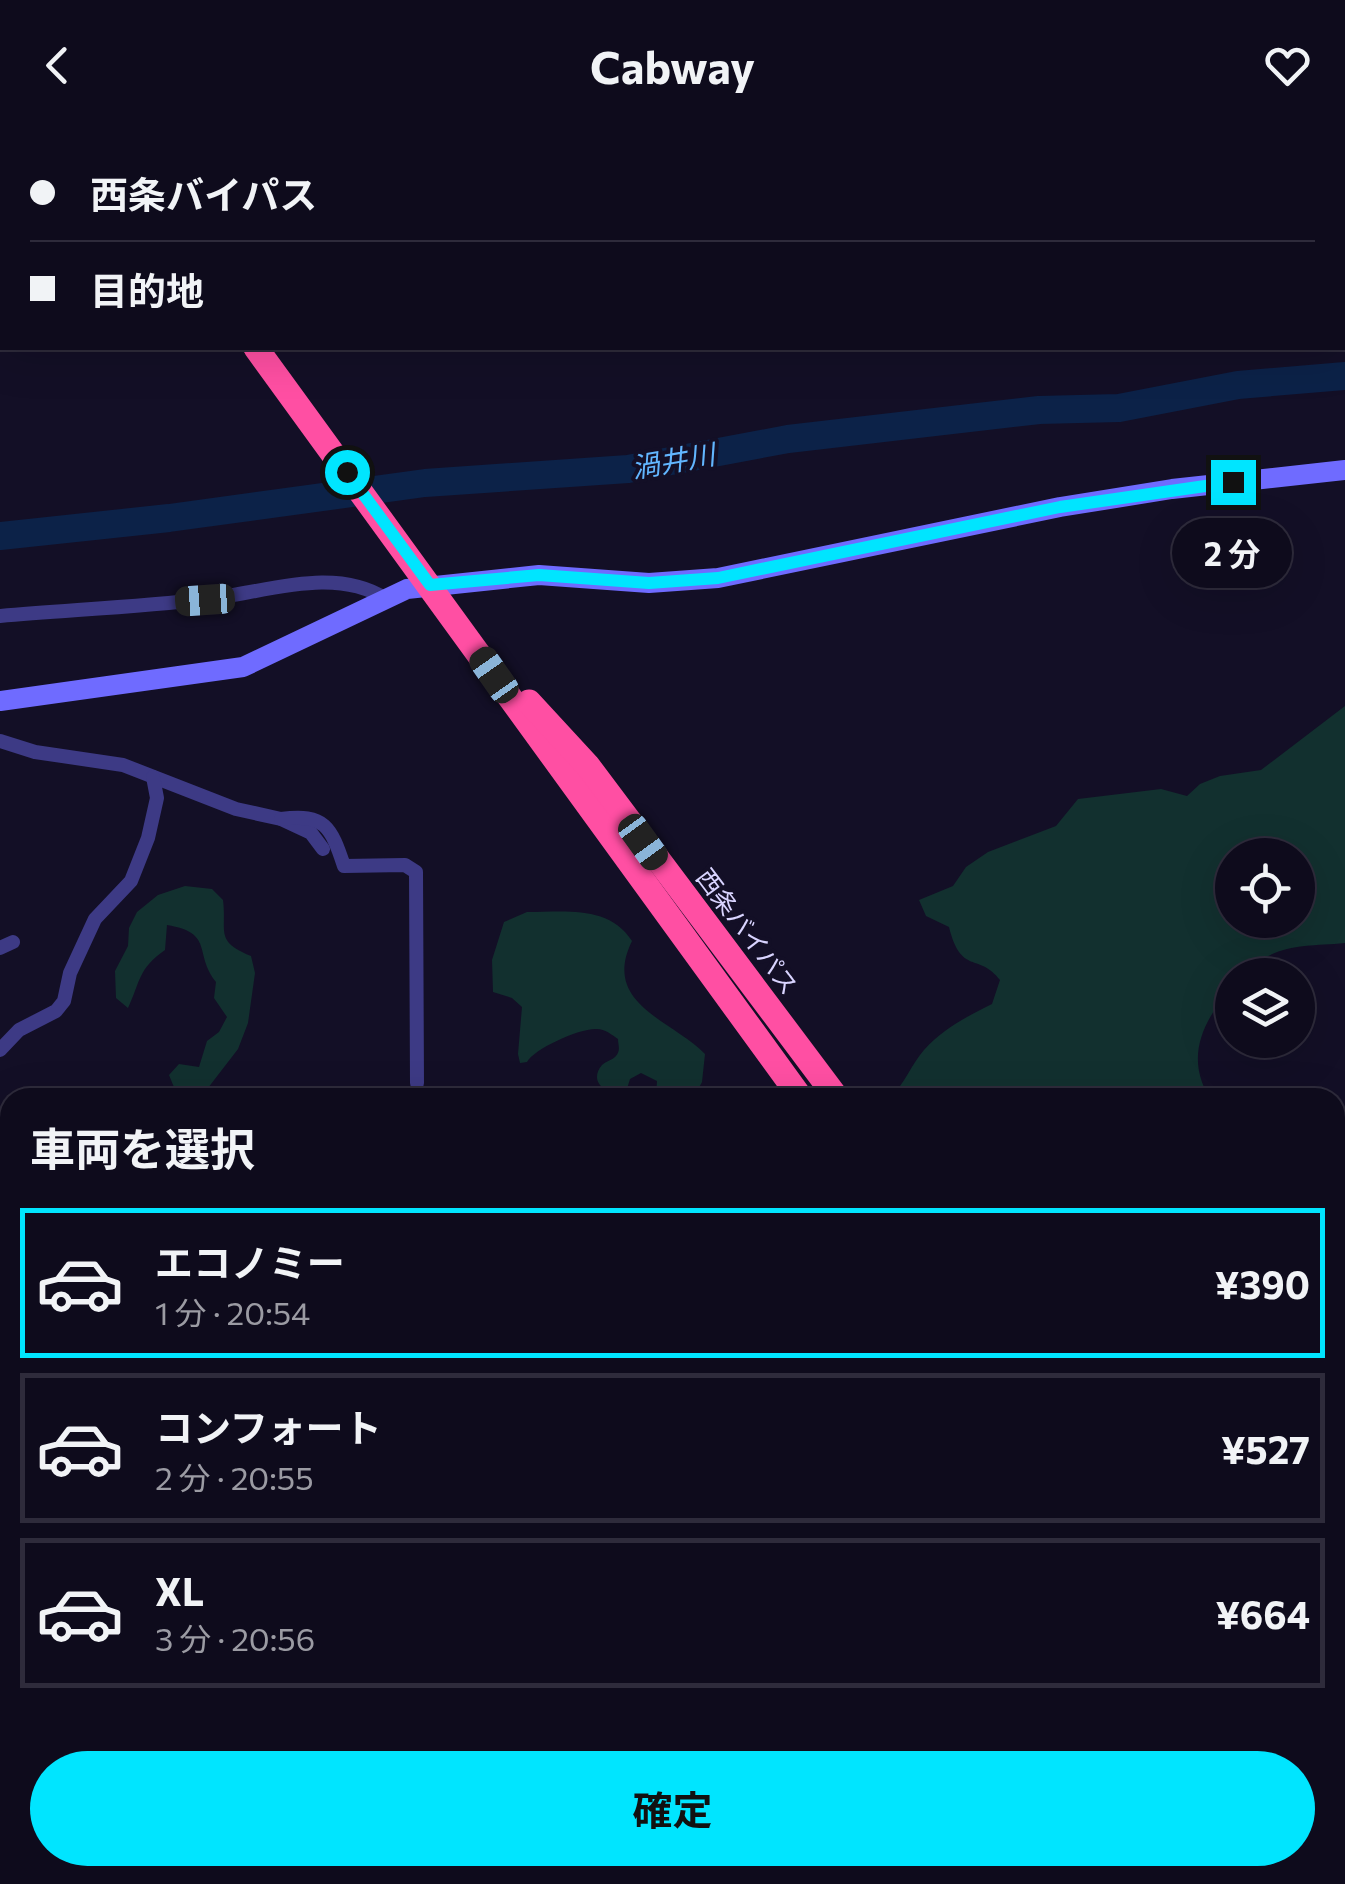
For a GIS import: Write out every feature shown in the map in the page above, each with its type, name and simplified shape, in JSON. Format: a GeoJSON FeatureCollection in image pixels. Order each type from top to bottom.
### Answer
{"type":"FeatureCollection","features":[{"type":"Feature","properties":{"kind":"highway","name":"西条バイパス"},"geometry":{"type":"LineString","coordinates":[[257,350],[794,1088]]}},
{"type":"Feature","properties":{"kind":"highway","name":"西条バイパス"},"geometry":{"type":"LineString","coordinates":[[456,620],[588,766],[829,1088]]}},
{"type":"Feature","properties":{"kind":"street"},"geometry":{"type":"LineString","coordinates":[[0,702],[243,668],[407,589],[422,575],[539,575],[649,583],[718,578],[1060,507],[1172,488],[1345,470]]}},
{"type":"Feature","properties":{"kind":"street"},"geometry":{"type":"LineString","coordinates":[[0,616],[205,600],[288,585],[368,586],[386,599]]}},
{"type":"Feature","properties":{"kind":"street"},"geometry":{"type":"LineString","coordinates":[[0,742],[34,752],[123,766],[236,809],[281,819],[311,833],[323,849]]}},
{"type":"Feature","properties":{"kind":"street"},"geometry":{"type":"LineString","coordinates":[[0,1050],[19,1030],[56,1012],[64,1001],[70,973],[94,919],[126,888],[137,866],[157,798],[153,777]]}},
{"type":"Feature","properties":{"kind":"street"},"geometry":{"type":"LineString","coordinates":[[281,819],[313,818],[326,825],[334,834],[344,866],[405,864],[416,872],[417,1083]]}},
{"type":"Feature","properties":{"kind":"green space"},"geometry":{"type":"Polygon","coordinates":[[[1345,706],[1345,943],[1303,946],[1265,958],[1215,958],[1215,1009],[1202,1036],[1198,1060],[1205,1088],[898,1088],[932,1042],[992,1004],[1000,980],[985,967],[965,958],[949,927],[926,916],[919,900],[953,886],[966,867],[988,852],[1056,826],[1078,799],[1161,789],[1187,796],[1200,784],[1220,776],[1261,770],[1345,706]]]}},
{"type":"Feature","properties":{"kind":"green space"},"geometry":{"type":"Polygon","coordinates":[[[185,886],[212,889],[223,900],[227,940],[251,956],[255,973],[248,1023],[238,1049],[208,1088],[174,1088],[169,1075],[179,1064],[199,1067],[207,1041],[219,1032],[227,1017],[214,998],[216,982],[192,933],[167,925],[165,950],[145,969],[128,1008],[116,998],[115,971],[128,946],[129,928],[137,912],[158,895],[185,886]]]}},
{"type":"Feature","properties":{"kind":"green space"},"geometry":{"type":"Polygon","coordinates":[[[527,912],[571,912],[599,916],[622,929],[632,941],[625,963],[626,980],[633,995],[644,1008],[705,1054],[699,1088],[657,1088],[657,1081],[641,1073],[630,1079],[627,1088],[602,1087],[598,1072],[616,1056],[619,1048],[618,1039],[601,1029],[568,1036],[520,1063],[522,1007],[512,998],[493,992],[492,960],[504,922],[527,912]]]}},
{"type":"Feature","properties":{"kind":"waterway","name":"渦井川"},"geometry":{"type":"LineString","coordinates":[[0,536],[169,518],[425,483],[628,469],[788,439],[1039,410],[1119,408],[1238,385],[1345,376]]}},
{"type":"Feature","properties":{"kind":"route"},"geometry":{"type":"LineString","coordinates":[[347,472],[430,585],[539,575],[649,583],[718,578],[1060,507],[1233,482]]}}]}
